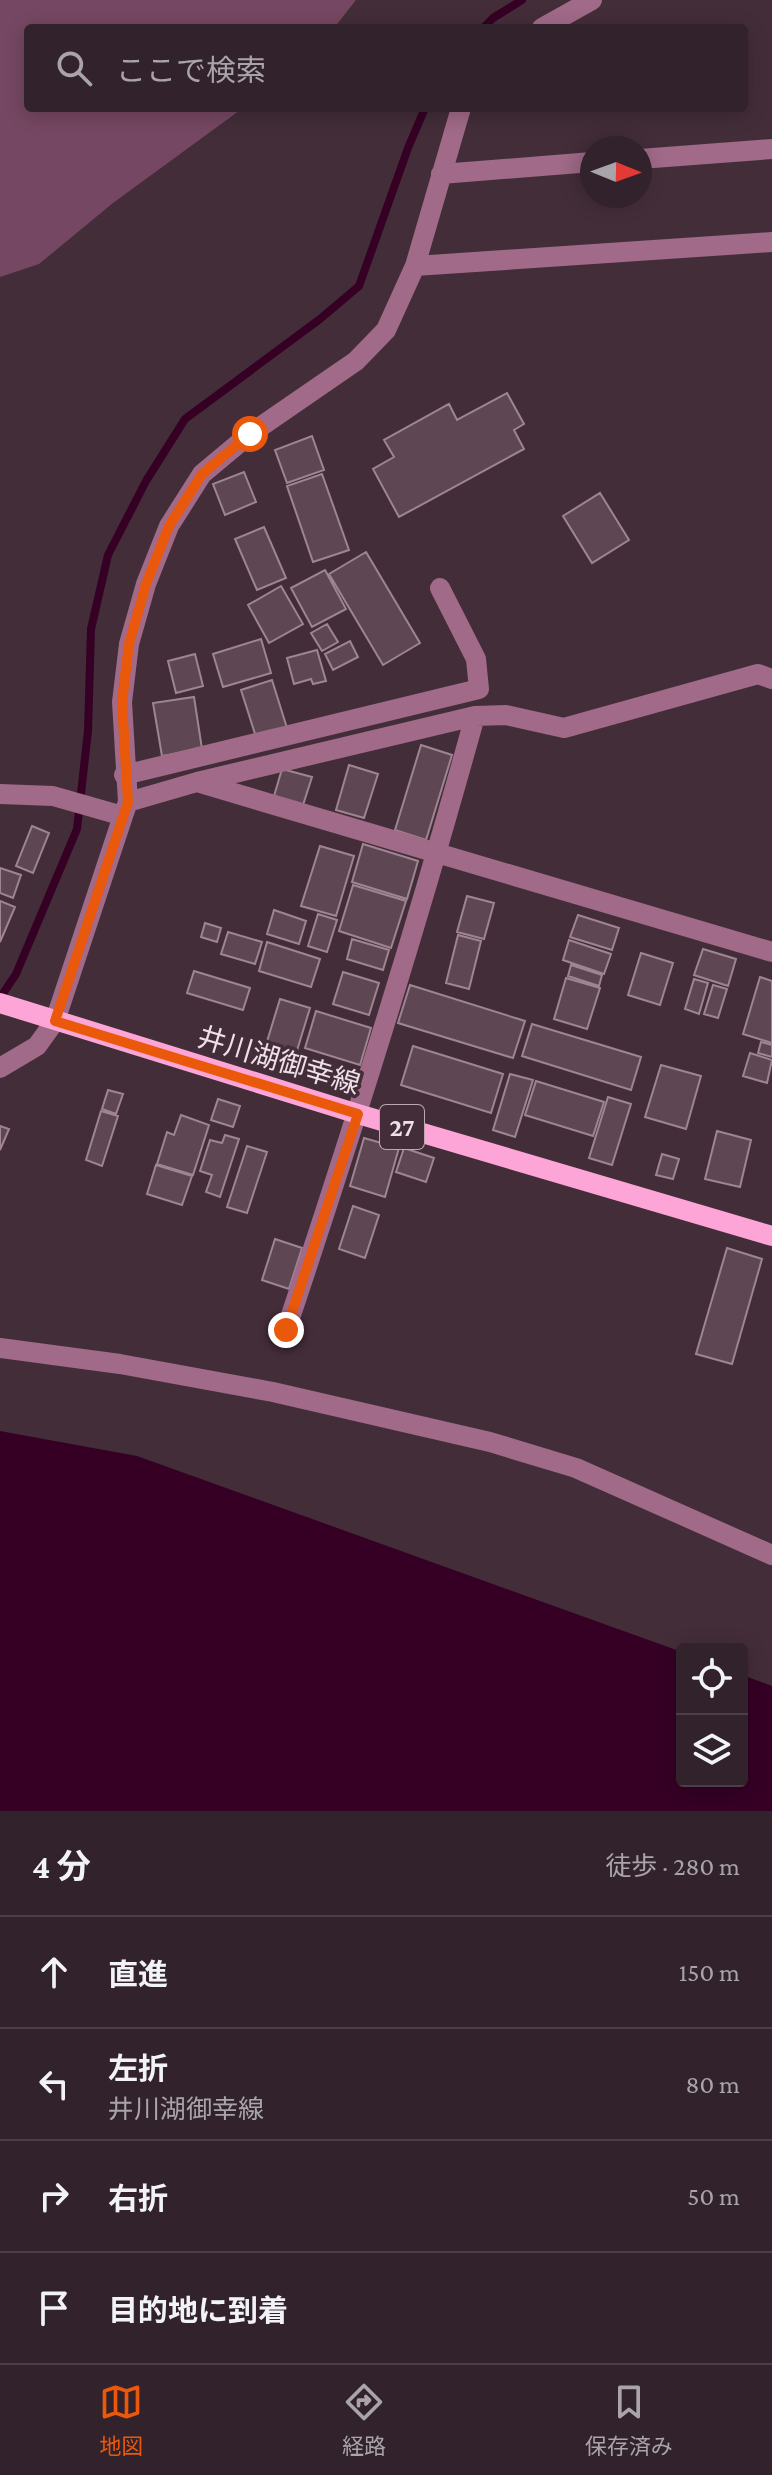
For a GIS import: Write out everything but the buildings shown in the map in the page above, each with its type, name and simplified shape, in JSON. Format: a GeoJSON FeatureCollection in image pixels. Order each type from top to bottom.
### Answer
{"type":"FeatureCollection","features":[{"type":"Feature","properties":{"kind":"main road","name":"井川湖御幸線"},"geometry":{"type":"LineString","coordinates":[[0,1003],[358,1114],[772,1236]]}},
{"type":"Feature","properties":{"kind":"street"},"geometry":{"type":"LineString","coordinates":[[549,24],[592,0]]}},
{"type":"Feature","properties":{"kind":"street"},"geometry":{"type":"LineString","coordinates":[[0,1068],[37,1046],[55,1021],[125,809],[122,702],[129,644],[146,584],[169,526],[202,474],[250,434],[356,361],[386,330],[415,266],[460,112]]}},
{"type":"Feature","properties":{"kind":"street"},"geometry":{"type":"LineString","coordinates":[[652,158],[772,149]]}},
{"type":"Feature","properties":{"kind":"street"},"geometry":{"type":"LineString","coordinates":[[441,174],[580,163]]}},
{"type":"Feature","properties":{"kind":"street"},"geometry":{"type":"LineString","coordinates":[[415,266],[772,242]]}},
{"type":"Feature","properties":{"kind":"street"},"geometry":{"type":"LineString","coordinates":[[286,1330],[358,1114],[481,715],[476,659],[440,588]]}},
{"type":"Feature","properties":{"kind":"street"},"geometry":{"type":"LineString","coordinates":[[0,794],[53,796],[125,809],[197,782],[481,715],[506,715],[564,728],[758,674],[772,679]]}},
{"type":"Feature","properties":{"kind":"street"},"geometry":{"type":"LineString","coordinates":[[124,775],[479,689]]}},
{"type":"Feature","properties":{"kind":"street"},"geometry":{"type":"LineString","coordinates":[[197,782],[772,952]]}},
{"type":"Feature","properties":{"kind":"street"},"geometry":{"type":"LineString","coordinates":[[0,1348],[120,1364],[273,1392],[490,1442],[576,1468],[772,1555]]}},
{"type":"Feature","properties":{"kind":"shaded area"},"geometry":{"type":"Polygon","coordinates":[[[0,0],[356,0],[337,24],[24,24],[24,112],[238,112],[113,203],[39,264],[0,277],[0,0]]]}},
{"type":"Feature","properties":{"kind":"shaded area"},"geometry":{"type":"Polygon","coordinates":[[[0,1431],[137,1456],[676,1650],[676,1787],[748,1787],[748,1677],[772,1686],[772,1811],[0,1811],[0,1431]]]}},
{"type":"Feature","properties":{"kind":"waterway"},"geometry":{"type":"LineString","coordinates":[[487,24],[522,0]]}},
{"type":"Feature","properties":{"kind":"waterway"},"geometry":{"type":"LineString","coordinates":[[0,998],[16,974],[77,829],[88,731],[91,629],[108,555],[146,481],[185,419],[320,319],[359,286],[423,112]]}},
{"type":"Feature","properties":{"kind":"route"},"geometry":{"type":"LineString","coordinates":[[250,434],[202,474],[169,526],[146,584],[129,644],[122,702],[128,802],[55,1021],[358,1114],[286,1330]]}}]}
